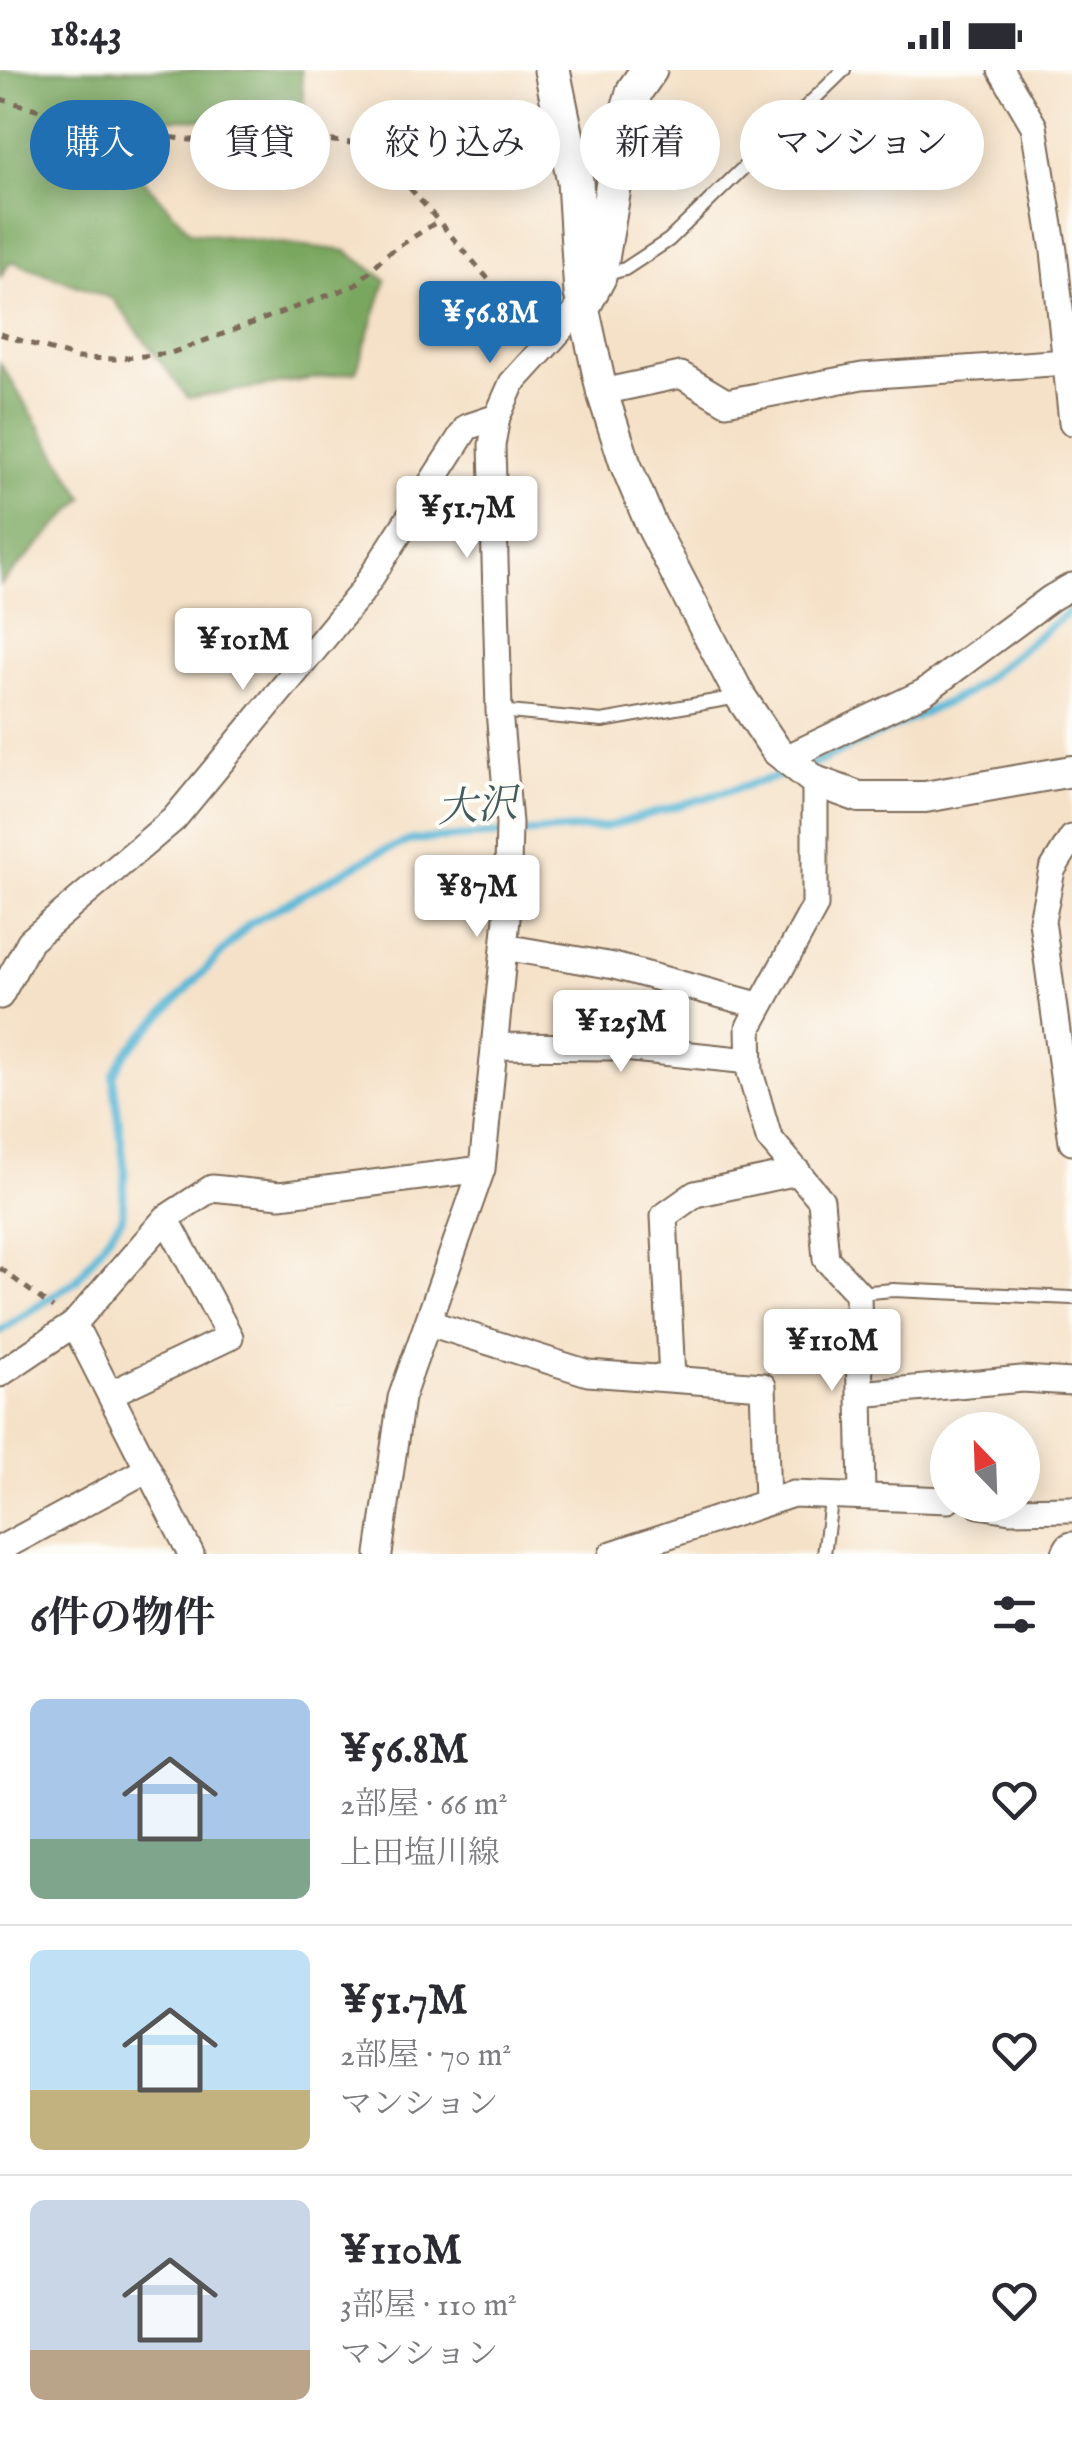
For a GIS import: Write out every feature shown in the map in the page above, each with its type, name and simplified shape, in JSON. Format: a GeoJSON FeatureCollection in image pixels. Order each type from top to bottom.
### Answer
{"type":"FeatureCollection","features":[{"type":"Feature","properties":{"kind":"main road"},"geometry":{"type":"LineString","coordinates":[[552,70],[575,180],[590,291]]}},
{"type":"Feature","properties":{"kind":"main road"},"geometry":{"type":"LineString","coordinates":[[590,291],[623,129],[636,90],[648,70]]}},
{"type":"Feature","properties":{"kind":"street"},"geometry":{"type":"LineString","coordinates":[[1001,70],[1034,126],[1063,249],[1072,422]]}},
{"type":"Feature","properties":{"kind":"street"},"geometry":{"type":"LineString","coordinates":[[379,1554],[401,1398],[482,1169],[504,948],[510,822],[499,710],[492,445],[497,417],[512,383],[590,291]]}},
{"type":"Feature","properties":{"kind":"street"},"geometry":{"type":"LineString","coordinates":[[590,291],[602,392],[650,525],[740,696],[776,750],[815,781],[859,797],[925,797],[1072,771]]}},
{"type":"Feature","properties":{"kind":"street"},"geometry":{"type":"LineString","coordinates":[[602,392],[681,375],[726,402],[862,376],[1066,362]]}},
{"type":"Feature","properties":{"kind":"street"},"geometry":{"type":"LineString","coordinates":[[0,996],[30,941],[174,820],[361,593],[467,427],[497,417]]}},
{"type":"Feature","properties":{"kind":"street"},"geometry":{"type":"LineString","coordinates":[[786,758],[924,692],[1072,586]]}},
{"type":"Feature","properties":{"kind":"street"},"geometry":{"type":"LineString","coordinates":[[815,781],[814,906],[758,1005],[749,1027],[749,1061],[769,1138],[821,1200],[826,1259],[858,1293],[862,1495]]}},
{"type":"Feature","properties":{"kind":"street"},"geometry":{"type":"LineString","coordinates":[[1072,838],[1052,870],[1042,921],[1072,1142]]}},
{"type":"Feature","properties":{"kind":"street"},"geometry":{"type":"LineString","coordinates":[[504,948],[614,966],[758,1005]]}},
{"type":"Feature","properties":{"kind":"street"},"geometry":{"type":"LineString","coordinates":[[494,1046],[614,1047],[749,1061]]}},
{"type":"Feature","properties":{"kind":"street"},"geometry":{"type":"LineString","coordinates":[[0,1374],[74,1324],[166,1218],[212,1188],[280,1195],[482,1169]]}},
{"type":"Feature","properties":{"kind":"street"},"geometry":{"type":"LineString","coordinates":[[672,1379],[664,1216],[695,1194],[798,1172]]}},
{"type":"Feature","properties":{"kind":"street"},"geometry":{"type":"LineString","coordinates":[[110,1394],[230,1337],[166,1218]]}},
{"type":"Feature","properties":{"kind":"street"},"geometry":{"type":"LineString","coordinates":[[428,1323],[588,1373],[763,1386],[767,1500]]}},
{"type":"Feature","properties":{"kind":"street"},"geometry":{"type":"LineString","coordinates":[[74,1324],[191,1554]]}},
{"type":"Feature","properties":{"kind":"street"},"geometry":{"type":"LineString","coordinates":[[860,1394],[1022,1378],[1072,1382]]}},
{"type":"Feature","properties":{"kind":"street"},"geometry":{"type":"LineString","coordinates":[[0,1549],[148,1469]]}},
{"type":"Feature","properties":{"kind":"street"},"geometry":{"type":"LineString","coordinates":[[612,1554],[793,1494],[930,1499]]}},
{"type":"Feature","properties":{"kind":"street"},"geometry":{"type":"LineString","coordinates":[[1040,1510],[1072,1509]]}},
{"type":"Feature","properties":{"kind":"lane"},"geometry":{"type":"LineString","coordinates":[[590,291],[669,240],[844,70]]}},
{"type":"Feature","properties":{"kind":"lane"},"geometry":{"type":"LineString","coordinates":[[499,710],[602,721],[740,696]]}},
{"type":"Feature","properties":{"kind":"lane"},"geometry":{"type":"LineString","coordinates":[[858,1293],[893,1290],[1072,1298]]}},
{"type":"Feature","properties":{"kind":"lane"},"geometry":{"type":"LineString","coordinates":[[824,1554],[832,1494]]}},
{"type":"Feature","properties":{"kind":"path"},"geometry":{"type":"LineString","coordinates":[[0,98],[110,129],[174,138],[314,139],[352,143],[383,157],[503,296],[540,352]]}},
{"type":"Feature","properties":{"kind":"path"},"geometry":{"type":"LineString","coordinates":[[0,334],[77,358],[115,359],[170,353],[356,285],[387,254],[439,221]]}},
{"type":"Feature","properties":{"kind":"path"},"geometry":{"type":"LineString","coordinates":[[0,1268],[74,1324]]}},
{"type":"Feature","properties":{"kind":"green space"},"geometry":{"type":"Polygon","coordinates":[[[0,70],[301,70],[303,100],[190,100],[190,120],[170,119],[170,100],[30,100],[30,190],[153,190],[191,232],[346,251],[386,280],[356,372],[188,398],[113,299],[11,261],[0,277],[0,70]]]}},
{"type":"Feature","properties":{"kind":"green space"},"geometry":{"type":"Polygon","coordinates":[[[0,363],[84,498],[0,585],[0,363]]]}},
{"type":"Feature","properties":{"kind":"waterway","name":"大沢"},"geometry":{"type":"LineString","coordinates":[[811,765],[967,693],[1072,609]]}},
{"type":"Feature","properties":{"kind":"waterway","name":"大沢"},"geometry":{"type":"LineString","coordinates":[[0,1331],[76,1281],[122,1218],[125,1171],[113,1076],[126,1053],[249,924],[376,854],[412,840],[606,827],[789,773]]}}]}
